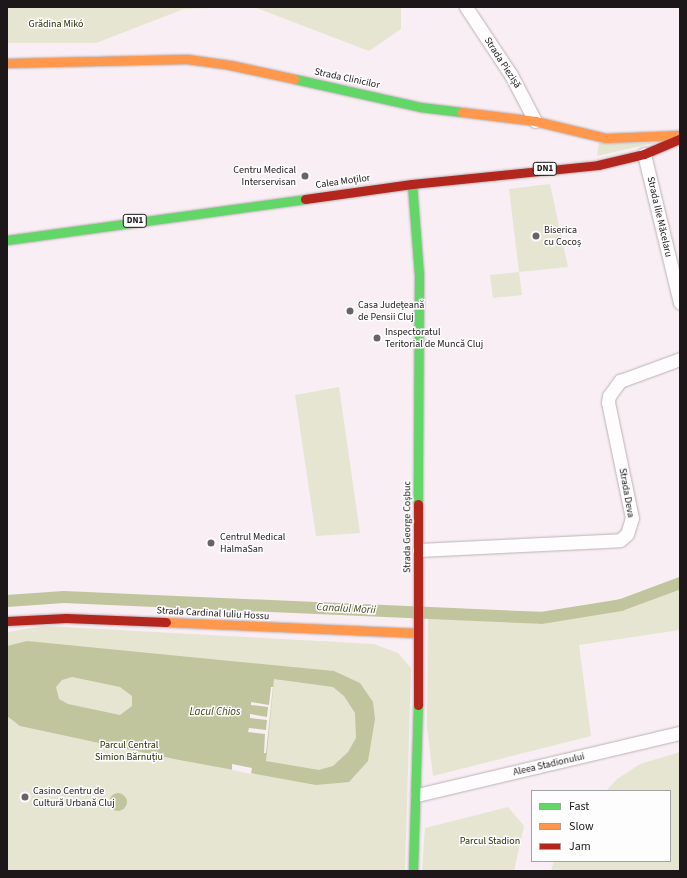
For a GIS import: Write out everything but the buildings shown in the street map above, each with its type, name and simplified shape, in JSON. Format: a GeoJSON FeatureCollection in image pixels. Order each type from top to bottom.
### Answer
{"type":"FeatureCollection","features":[{"type":"Feature","properties":{"kind":"main road","name":"Strada Clinicilor"},"geometry":{"type":"LineString","coordinates":[[7,63],[187,59],[230,65],[420,107],[535,121],[606,138],[680,135]]}},
{"type":"Feature","properties":{"kind":"main road","name":"Calea Moților"},"geometry":{"type":"LineString","coordinates":[[7,240],[412,184],[598,165],[644,154],[680,139]]}},
{"type":"Feature","properties":{"kind":"main road","name":"Strada George Coșbuc"},"geometry":{"type":"LineString","coordinates":[[412,184],[419,275],[417,796],[413,871]]}},
{"type":"Feature","properties":{"kind":"main road","name":"Strada Cardinal Iuliu Hossu"},"geometry":{"type":"LineString","coordinates":[[7,621],[66,618],[418,633]]}},
{"type":"Feature","properties":{"kind":"street","name":"Strada Piezișă"},"geometry":{"type":"LineString","coordinates":[[466,7],[511,75],[535,121]]}},
{"type":"Feature","properties":{"kind":"street","name":"Strada Ilie Măcelaru"},"geometry":{"type":"LineString","coordinates":[[644,154],[680,302]]}},
{"type":"Feature","properties":{"kind":"street","name":"Strada Deva"},"geometry":{"type":"LineString","coordinates":[[419,550],[620,540],[628,534],[632,518],[608,402],[609,396],[620,382],[680,359]]}},
{"type":"Feature","properties":{"kind":"street","name":"Aleea Stadionului"},"geometry":{"type":"LineString","coordinates":[[417,796],[680,733]]}},
{"type":"Feature","properties":{"kind":"green space","name":"Grădina Mikó"},"geometry":{"type":"Polygon","coordinates":[[[7,7],[242,7],[184,9],[96,43],[7,43],[7,7]]]}},
{"type":"Feature","properties":{"kind":"green space"},"geometry":{"type":"Polygon","coordinates":[[[254,7],[401,7],[401,29],[369,51],[254,7]]]}},
{"type":"Feature","properties":{"kind":"green space"},"geometry":{"type":"Polygon","coordinates":[[[599,143],[654,143],[597,156],[599,143]]]}},
{"type":"Feature","properties":{"kind":"green space"},"geometry":{"type":"Polygon","coordinates":[[[550,184],[568,267],[519,272],[509,189],[550,184]]]}},
{"type":"Feature","properties":{"kind":"green space"},"geometry":{"type":"Polygon","coordinates":[[[519,272],[522,295],[493,298],[490,275],[519,272]]]}},
{"type":"Feature","properties":{"kind":"green space"},"geometry":{"type":"Polygon","coordinates":[[[339,387],[360,533],[316,536],[295,395],[339,387]]]}},
{"type":"Feature","properties":{"kind":"green space"},"geometry":{"type":"Polygon","coordinates":[[[680,588],[680,630],[579,645],[591,736],[433,776],[427,727],[428,618],[538,623],[614,611],[680,588]]]}},
{"type":"Feature","properties":{"kind":"green space","name":"Parcul Central Simion Bărnuțiu"},"geometry":{"type":"Polygon","coordinates":[[[45,626],[374,644],[398,653],[411,668],[405,871],[7,871],[7,632],[45,626]]]}},
{"type":"Feature","properties":{"kind":"green space"},"geometry":{"type":"Polygon","coordinates":[[[680,752],[680,871],[551,871],[554,862],[671,862],[671,790],[607,790],[617,779],[640,764],[680,752]]]}},
{"type":"Feature","properties":{"kind":"green space","name":"Parcul Stadion"},"geometry":{"type":"Polygon","coordinates":[[[508,807],[524,826],[514,871],[422,871],[425,828],[508,807]]]}},
{"type":"Feature","properties":{"kind":"water","name":"Lacul Chios"},"geometry":{"type":"Polygon","coordinates":[[[27,641],[334,671],[360,683],[373,702],[375,719],[368,761],[349,782],[316,785],[174,759],[20,726],[7,716],[7,646],[27,641]],[[72,677],[62,680],[56,687],[59,699],[68,704],[120,715],[132,706],[132,696],[120,687],[72,677]],[[274,679],[266,761],[319,770],[333,766],[348,752],[356,738],[355,713],[344,696],[333,687],[274,679]]]}},
{"type":"Feature","properties":{"kind":"water"},"geometry":{"type":"Polygon","coordinates":[[[118,793],[124,796],[127,802],[124,808],[118,811],[112,808],[109,802],[112,796],[118,793]]]}},
{"type":"Feature","properties":{"kind":"pier"},"geometry":{"type":"Polygon","coordinates":[[[271,687],[273,687],[266,753],[264,753],[265,734],[248,732],[249,728],[266,730],[267,720],[250,718],[250,714],[267,717],[268,707],[251,705],[251,702],[269,705],[271,687]]]}},
{"type":"Feature","properties":{"kind":"pier"},"geometry":{"type":"Polygon","coordinates":[[[232,764],[252,768],[251,774],[232,770],[232,764]]]}},
{"type":"Feature","properties":{"kind":"waterway","name":"Canalul Morii"},"geometry":{"type":"LineString","coordinates":[[7,601],[64,597],[541,618],[621,605],[680,583]]}},
{"type":"Feature","properties":{"kind":"traffic: fast"},"geometry":{"type":"LineString","coordinates":[[295,79],[420,107],[462,112]]}},
{"type":"Feature","properties":{"kind":"traffic: fast"},"geometry":{"type":"LineString","coordinates":[[412,184],[419,275],[418,504]]}},
{"type":"Feature","properties":{"kind":"traffic: fast"},"geometry":{"type":"LineString","coordinates":[[7,240],[305,199]]}},
{"type":"Feature","properties":{"kind":"traffic: fast"},"geometry":{"type":"LineString","coordinates":[[413,871],[418,705]]}},
{"type":"Feature","properties":{"kind":"traffic: slow"},"geometry":{"type":"LineString","coordinates":[[7,63],[187,59],[230,65],[295,79]]}},
{"type":"Feature","properties":{"kind":"traffic: slow"},"geometry":{"type":"LineString","coordinates":[[462,112],[535,121],[606,138],[680,135]]}},
{"type":"Feature","properties":{"kind":"traffic: slow"},"geometry":{"type":"LineString","coordinates":[[166,622],[418,633]]}},
{"type":"Feature","properties":{"kind":"traffic: jam"},"geometry":{"type":"LineString","coordinates":[[305,199],[412,184],[598,165],[644,154],[680,139]]}},
{"type":"Feature","properties":{"kind":"traffic: jam"},"geometry":{"type":"LineString","coordinates":[[418,504],[418,705]]}},
{"type":"Feature","properties":{"kind":"traffic: jam"},"geometry":{"type":"LineString","coordinates":[[7,621],[66,618],[166,622]]}},
{"type":"Feature","properties":{"kind":"place","name":"Centru Medical Interservisan"},"geometry":{"type":"Point","coordinates":[305,176]}},
{"type":"Feature","properties":{"kind":"place","name":"Biserica cu Cocoș"},"geometry":{"type":"Point","coordinates":[536,236]}},
{"type":"Feature","properties":{"kind":"place","name":"Casa Județeană de Pensii Cluj"},"geometry":{"type":"Point","coordinates":[350,311]}},
{"type":"Feature","properties":{"kind":"place","name":"Inspectoratul Teritorial de Muncă Cluj"},"geometry":{"type":"Point","coordinates":[377,338]}},
{"type":"Feature","properties":{"kind":"place","name":"Centrul Medical HalmaSan"},"geometry":{"type":"Point","coordinates":[211,543]}},
{"type":"Feature","properties":{"kind":"place","name":"Casino Centru de Cultură Urbană Cluj"},"geometry":{"type":"Point","coordinates":[25,797]}}]}
